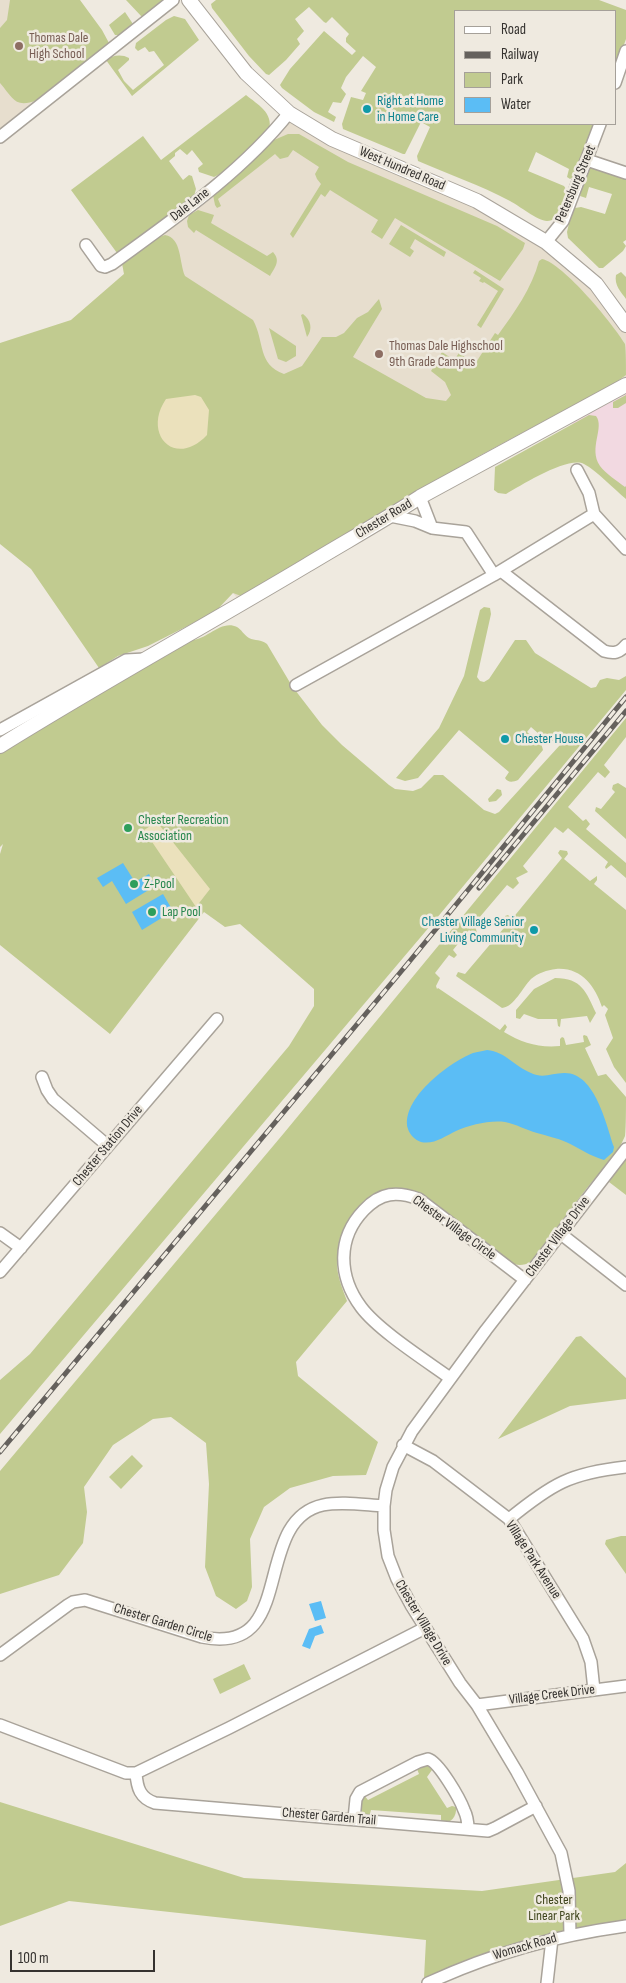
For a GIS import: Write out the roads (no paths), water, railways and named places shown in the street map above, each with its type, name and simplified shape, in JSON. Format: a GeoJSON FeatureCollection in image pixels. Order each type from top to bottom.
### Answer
{"type":"FeatureCollection","features":[{"type":"Feature","properties":{"kind":"main road","name":"West Hundred Road"},"geometry":{"type":"LineString","coordinates":[[189,0],[246,73],[290,113],[332,139],[477,201],[546,242],[596,284],[626,325]]}},
{"type":"Feature","properties":{"kind":"main road","name":"Chester Road"},"geometry":{"type":"LineString","coordinates":[[0,746],[145,659],[233,610],[420,497],[626,385]]}},
{"type":"Feature","properties":{"kind":"street"},"geometry":{"type":"LineString","coordinates":[[0,137],[173,0]]}},
{"type":"Feature","properties":{"kind":"street"},"geometry":{"type":"LineString","coordinates":[[616,80],[626,51]]}},
{"type":"Feature","properties":{"kind":"street","name":"Dale Lane"},"geometry":{"type":"LineString","coordinates":[[86,245],[101,266],[105,267],[112,264],[174,218],[242,163],[257,150],[290,113]]}},
{"type":"Feature","properties":{"kind":"street","name":"Petersburg Street"},"geometry":{"type":"LineString","coordinates":[[546,242],[562,221],[600,125]]}},
{"type":"Feature","properties":{"kind":"street"},"geometry":{"type":"LineString","coordinates":[[587,160],[626,173]]}},
{"type":"Feature","properties":{"kind":"street"},"geometry":{"type":"LineString","coordinates":[[577,470],[589,493],[594,514],[626,549]]}},
{"type":"Feature","properties":{"kind":"street"},"geometry":{"type":"LineString","coordinates":[[420,497],[432,528]]}},
{"type":"Feature","properties":{"kind":"street"},"geometry":{"type":"LineString","coordinates":[[296,685],[497,573],[594,514]]}},
{"type":"Feature","properties":{"kind":"street"},"geometry":{"type":"LineString","coordinates":[[390,516],[415,521],[432,528],[466,532],[497,573],[604,651],[612,653],[621,651],[626,645]]}},
{"type":"Feature","properties":{"kind":"street","name":"Chester Road"},"geometry":{"type":"LineString","coordinates":[[0,730],[126,660],[145,659]]}},
{"type":"Feature","properties":{"kind":"street","name":"Chester Station Drive"},"geometry":{"type":"LineString","coordinates":[[0,1272],[217,1019]]}},
{"type":"Feature","properties":{"kind":"street"},"geometry":{"type":"LineString","coordinates":[[42,1077],[53,1099],[108,1146]]}},
{"type":"Feature","properties":{"kind":"street","name":"Chester Village Drive"},"geometry":{"type":"LineString","coordinates":[[570,1935],[569,1891],[564,1864],[555,1840],[477,1705],[460,1683],[425,1628],[397,1579],[388,1556],[384,1530],[384,1506],[386,1490],[393,1467],[403,1444],[450,1378],[626,1149]]}},
{"type":"Feature","properties":{"kind":"street","name":"Chester Village Circle"},"geometry":{"type":"LineString","coordinates":[[450,1378],[382,1328],[361,1308],[350,1288],[344,1268],[343,1249],[349,1230],[360,1214],[372,1201],[387,1195],[404,1194],[419,1199],[525,1280]]}},
{"type":"Feature","properties":{"kind":"street"},"geometry":{"type":"LineString","coordinates":[[0,1233],[21,1248]]}},
{"type":"Feature","properties":{"kind":"street"},"geometry":{"type":"LineString","coordinates":[[561,1234],[626,1285]]}},
{"type":"Feature","properties":{"kind":"street","name":"Village Park Avenue"},"geometry":{"type":"LineString","coordinates":[[403,1444],[433,1461],[509,1519],[583,1639],[591,1662],[594,1690]]}},
{"type":"Feature","properties":{"kind":"street"},"geometry":{"type":"LineString","coordinates":[[509,1519],[546,1490],[566,1479],[584,1473],[626,1467]]}},
{"type":"Feature","properties":{"kind":"street","name":"Chester Garden Circle"},"geometry":{"type":"LineString","coordinates":[[0,1656],[68,1605],[85,1600],[202,1638],[218,1641],[232,1640],[253,1627],[262,1614],[286,1535],[295,1522],[307,1511],[322,1505],[384,1506]]}},
{"type":"Feature","properties":{"kind":"street"},"geometry":{"type":"LineString","coordinates":[[0,1725],[126,1773],[136,1772],[229,1728],[425,1628]]}},
{"type":"Feature","properties":{"kind":"street","name":"Village Creek Drive"},"geometry":{"type":"LineString","coordinates":[[477,1705],[626,1686]]}},
{"type":"Feature","properties":{"kind":"street"},"geometry":{"type":"LineString","coordinates":[[354,1819],[356,1799],[360,1792],[418,1762],[428,1759],[436,1764],[462,1805],[468,1829]]}},
{"type":"Feature","properties":{"kind":"street","name":"Chester Garden Trail"},"geometry":{"type":"LineString","coordinates":[[136,1772],[137,1783],[142,1795],[148,1801],[155,1803],[488,1831],[536,1806]]}},
{"type":"Feature","properties":{"kind":"street","name":"Womack Road"},"geometry":{"type":"LineString","coordinates":[[428,1983],[467,1965],[500,1953],[570,1935],[626,1926]]}},
{"type":"Feature","properties":{"kind":"street"},"geometry":{"type":"LineString","coordinates":[[547,1983],[552,1939]]}},
{"type":"Feature","properties":{"kind":"water","name":"Z-Pool"},"geometry":{"type":"Polygon","coordinates":[[[123,863],[135,882],[149,874],[155,886],[126,904],[112,881],[103,887],[97,878],[123,863]]]}},
{"type":"Feature","properties":{"kind":"water","name":"Lap Pool"},"geometry":{"type":"Polygon","coordinates":[[[163,894],[173,911],[142,930],[132,912],[163,894]]]}},
{"type":"Feature","properties":{"kind":"water"},"geometry":{"type":"Polygon","coordinates":[[[487,1050],[500,1053],[535,1075],[544,1076],[564,1073],[575,1075],[584,1081],[598,1101],[603,1113],[614,1147],[613,1152],[604,1160],[571,1144],[505,1122],[486,1122],[467,1127],[439,1140],[426,1143],[415,1139],[408,1129],[407,1118],[411,1106],[418,1095],[451,1065],[473,1053],[487,1050]]]}},
{"type":"Feature","properties":{"kind":"water"},"geometry":{"type":"Polygon","coordinates":[[[321,1601],[326,1618],[315,1621],[309,1604],[321,1601]]]}},
{"type":"Feature","properties":{"kind":"water"},"geometry":{"type":"Polygon","coordinates":[[[321,1625],[324,1633],[315,1636],[310,1649],[302,1646],[309,1629],[321,1625]]]}},
{"type":"Feature","properties":{"kind":"railway"},"geometry":{"type":"LineString","coordinates":[[0,1452],[409,962],[626,697]]}},
{"type":"Feature","properties":{"kind":"railway"},"geometry":{"type":"LineString","coordinates":[[479,888],[626,711]]}},
{"type":"Feature","properties":{"kind":"place","name":"Thomas Dale High School"},"geometry":{"type":"Point","coordinates":[19,46]}},
{"type":"Feature","properties":{"kind":"place","name":"Right at Home in Home Care"},"geometry":{"type":"Point","coordinates":[367,109]}},
{"type":"Feature","properties":{"kind":"place","name":"Thomas Dale Highschool 9th Grade Campus"},"geometry":{"type":"Point","coordinates":[379,354]}},
{"type":"Feature","properties":{"kind":"place","name":"Chester House"},"geometry":{"type":"Point","coordinates":[505,739]}},
{"type":"Feature","properties":{"kind":"place","name":"Chester Recreation Association"},"geometry":{"type":"Point","coordinates":[128,828]}},
{"type":"Feature","properties":{"kind":"place","name":"Z-Pool"},"geometry":{"type":"Point","coordinates":[134,884]}},
{"type":"Feature","properties":{"kind":"place","name":"Lap Pool"},"geometry":{"type":"Point","coordinates":[152,912]}},
{"type":"Feature","properties":{"kind":"place","name":"Chester Village Senior Living Community"},"geometry":{"type":"Point","coordinates":[534,930]}},
{"type":"Feature","properties":{"kind":"park label","name":"Chester Linear Park"},"geometry":{"type":"Point","coordinates":[554,1908]}}]}
